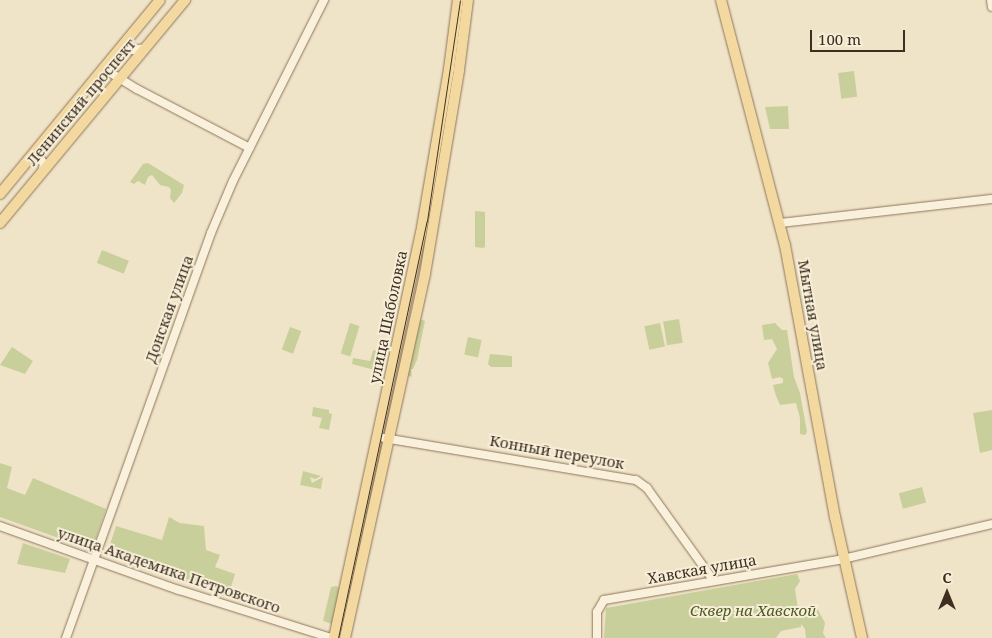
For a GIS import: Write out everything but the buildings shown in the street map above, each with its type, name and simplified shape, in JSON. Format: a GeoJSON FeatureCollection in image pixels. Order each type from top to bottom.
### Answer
{"type":"FeatureCollection","features":[{"type":"Feature","properties":{"kind":"main road","name":"Ленинский проспект"},"geometry":{"type":"LineString","coordinates":[[0,194],[160,0]]}},
{"type":"Feature","properties":{"kind":"main road","name":"Ленинский проспект"},"geometry":{"type":"LineString","coordinates":[[0,223],[185,0]]}},
{"type":"Feature","properties":{"kind":"main road","name":"улица Шаболовка"},"geometry":{"type":"LineString","coordinates":[[333,638],[422,225],[450,69],[458,0]]}},
{"type":"Feature","properties":{"kind":"main road","name":"улица Шаболовка"},"geometry":{"type":"LineString","coordinates":[[345,638],[425,274],[459,70],[468,0]]}},
{"type":"Feature","properties":{"kind":"main road","name":"Мытная улица"},"geometry":{"type":"LineString","coordinates":[[721,0],[780,223],[844,558],[862,638]]}},
{"type":"Feature","properties":{"kind":"street","name":"Донская улица"},"geometry":{"type":"LineString","coordinates":[[66,638],[211,232],[250,148],[324,0]]}},
{"type":"Feature","properties":{"kind":"street"},"geometry":{"type":"LineString","coordinates":[[991,0],[992,7]]}},
{"type":"Feature","properties":{"kind":"street"},"geometry":{"type":"LineString","coordinates":[[130,35],[128,44],[133,50],[146,48]]}},
{"type":"Feature","properties":{"kind":"street"},"geometry":{"type":"LineString","coordinates":[[103,68],[120,79],[250,148]]}},
{"type":"Feature","properties":{"kind":"street"},"geometry":{"type":"LineString","coordinates":[[28,159],[40,158],[44,164],[42,172]]}},
{"type":"Feature","properties":{"kind":"street"},"geometry":{"type":"LineString","coordinates":[[780,223],[992,199]]}},
{"type":"Feature","properties":{"kind":"street","name":"Конный переулок"},"geometry":{"type":"LineString","coordinates":[[378,436],[636,480],[647,488],[713,580]]}},
{"type":"Feature","properties":{"kind":"street"},"geometry":{"type":"LineString","coordinates":[[387,453],[392,444],[400,440]]}},
{"type":"Feature","properties":{"kind":"street","name":"Хавская улица"},"geometry":{"type":"LineString","coordinates":[[597,638],[597,608],[604,600],[844,558],[992,524]]}},
{"type":"Feature","properties":{"kind":"street","name":"улица Академика Петровского"},"geometry":{"type":"LineString","coordinates":[[0,526],[94,560],[333,638]]}},
{"type":"Feature","properties":{"kind":"green space"},"geometry":{"type":"Polygon","coordinates":[[[854,71],[857,97],[841,99],[838,73],[854,71]]]}},
{"type":"Feature","properties":{"kind":"green space"},"geometry":{"type":"Polygon","coordinates":[[[788,106],[789,129],[770,129],[765,107],[788,106]]]}},
{"type":"Feature","properties":{"kind":"green space"},"geometry":{"type":"Polygon","coordinates":[[[148,163],[184,185],[182,193],[174,203],[170,198],[171,190],[169,187],[160,185],[152,175],[148,177],[145,185],[138,181],[134,184],[130,182],[143,164],[148,163]]]}},
{"type":"Feature","properties":{"kind":"green space"},"geometry":{"type":"Polygon","coordinates":[[[475,211],[485,212],[485,247],[483,248],[475,247],[475,211]]]}},
{"type":"Feature","properties":{"kind":"green space"},"geometry":{"type":"Polygon","coordinates":[[[102,250],[129,261],[124,274],[97,263],[102,250]]]}},
{"type":"Feature","properties":{"kind":"green space"},"geometry":{"type":"Polygon","coordinates":[[[417,318],[425,321],[417,360],[413,369],[411,369],[412,377],[406,375],[417,318]]]}},
{"type":"Feature","properties":{"kind":"green space"},"geometry":{"type":"Polygon","coordinates":[[[679,319],[683,343],[667,345],[663,322],[679,319]]]}},
{"type":"Feature","properties":{"kind":"green space"},"geometry":{"type":"Polygon","coordinates":[[[350,323],[360,326],[350,357],[341,354],[350,323]]]}},
{"type":"Feature","properties":{"kind":"green space"},"geometry":{"type":"Polygon","coordinates":[[[660,323],[665,346],[649,350],[644,326],[660,323]]]}},
{"type":"Feature","properties":{"kind":"green space"},"geometry":{"type":"Polygon","coordinates":[[[775,323],[782,330],[787,330],[794,377],[800,393],[807,432],[805,435],[800,434],[800,418],[796,403],[780,405],[773,385],[783,383],[783,379],[780,377],[772,379],[768,363],[777,349],[772,339],[764,340],[762,325],[775,323]]]}},
{"type":"Feature","properties":{"kind":"green space"},"geometry":{"type":"Polygon","coordinates":[[[290,327],[301,331],[293,354],[282,350],[290,327]]]}},
{"type":"Feature","properties":{"kind":"green space"},"geometry":{"type":"Polygon","coordinates":[[[468,337],[482,340],[478,358],[464,355],[468,337]]]}},
{"type":"Feature","properties":{"kind":"green space"},"geometry":{"type":"Polygon","coordinates":[[[12,347],[33,361],[25,374],[0,365],[12,347]]]}},
{"type":"Feature","properties":{"kind":"green space"},"geometry":{"type":"Polygon","coordinates":[[[373,350],[382,352],[378,371],[352,364],[353,358],[370,361],[373,350]]]}},
{"type":"Feature","properties":{"kind":"green space"},"geometry":{"type":"Polygon","coordinates":[[[490,354],[512,356],[512,367],[491,367],[488,364],[490,354]]]}},
{"type":"Feature","properties":{"kind":"green space"},"geometry":{"type":"Polygon","coordinates":[[[313,407],[329,410],[329,413],[332,414],[329,430],[319,428],[322,418],[312,416],[313,407]]]}},
{"type":"Feature","properties":{"kind":"green space"},"geometry":{"type":"Polygon","coordinates":[[[992,410],[992,450],[980,453],[973,413],[992,410]]]}},
{"type":"Feature","properties":{"kind":"green space"},"geometry":{"type":"Polygon","coordinates":[[[0,463],[12,467],[7,488],[25,495],[33,478],[106,509],[92,550],[0,517],[0,463]]]}},
{"type":"Feature","properties":{"kind":"green space"},"geometry":{"type":"Polygon","coordinates":[[[303,471],[321,476],[315,479],[310,477],[312,483],[323,477],[321,489],[300,485],[303,471]]]}},
{"type":"Feature","properties":{"kind":"green space"},"geometry":{"type":"Polygon","coordinates":[[[922,487],[926,502],[903,509],[899,493],[922,487]]]}},
{"type":"Feature","properties":{"kind":"green space"},"geometry":{"type":"Polygon","coordinates":[[[169,517],[180,523],[204,526],[206,550],[220,555],[215,567],[235,574],[228,597],[107,554],[116,526],[162,540],[169,517]]]}},
{"type":"Feature","properties":{"kind":"green space"},"geometry":{"type":"Polygon","coordinates":[[[23,543],[70,559],[65,573],[17,564],[23,543]]]}},
{"type":"Feature","properties":{"kind":"green space","name":"Сквер на Хавской"},"geometry":{"type":"Polygon","coordinates":[[[797,574],[800,581],[795,589],[798,609],[810,606],[818,610],[825,623],[823,633],[826,638],[806,638],[805,629],[801,624],[801,627],[781,631],[776,638],[604,638],[606,608],[797,574]]]}},
{"type":"Feature","properties":{"kind":"green space"},"geometry":{"type":"Polygon","coordinates":[[[336,586],[340,588],[335,625],[323,621],[331,587],[336,586]]]}},
{"type":"Feature","properties":{"kind":"tram line"},"geometry":{"type":"LineString","coordinates":[[338,638],[427,221],[460,0]]}}]}
